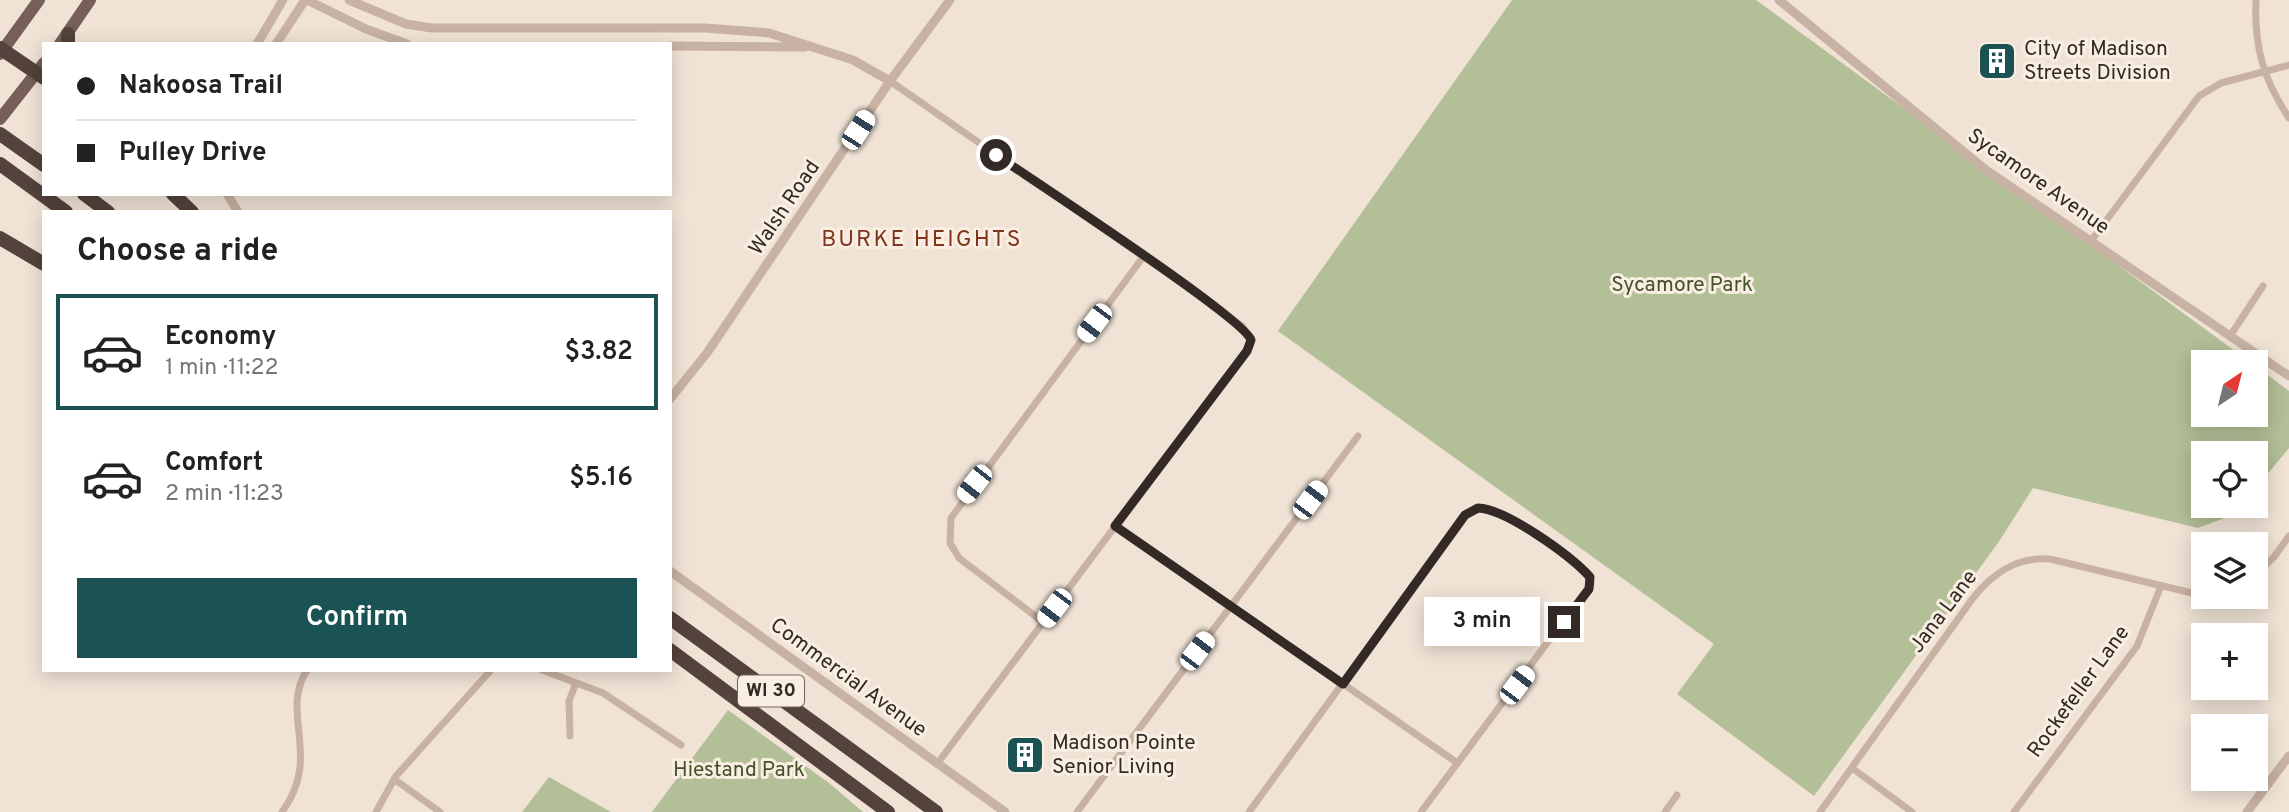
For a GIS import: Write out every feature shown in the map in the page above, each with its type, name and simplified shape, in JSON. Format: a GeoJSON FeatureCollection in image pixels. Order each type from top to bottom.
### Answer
{"type":"FeatureCollection","features":[{"type":"Feature","properties":{"kind":"highway"},"geometry":{"type":"LineString","coordinates":[[1,51],[41,71]]}},
{"type":"Feature","properties":{"kind":"highway"},"geometry":{"type":"LineString","coordinates":[[0,134],[42,164]]}},
{"type":"Feature","properties":{"kind":"highway"},"geometry":{"type":"LineString","coordinates":[[1,164],[42,194]]}},
{"type":"Feature","properties":{"kind":"highway"},"geometry":{"type":"LineString","coordinates":[[44,196],[63,210]]}},
{"type":"Feature","properties":{"kind":"highway"},"geometry":{"type":"LineString","coordinates":[[87,196],[105,210]]}},
{"type":"Feature","properties":{"kind":"highway"},"geometry":{"type":"LineString","coordinates":[[0,238],[42,263]]}},
{"type":"Feature","properties":{"kind":"highway","name":"WI 30"},"geometry":{"type":"LineString","coordinates":[[672,619],[936,812]]}},
{"type":"Feature","properties":{"kind":"highway","name":"WI 30"},"geometry":{"type":"LineString","coordinates":[[672,651],[888,812]]}},
{"type":"Feature","properties":{"kind":"highway"},"geometry":{"type":"LineString","coordinates":[[872,765],[946,812]]}},
{"type":"Feature","properties":{"kind":"highway"},"geometry":{"type":"LineString","coordinates":[[832,770],[880,812]]}},
{"type":"Feature","properties":{"kind":"main road"},"geometry":{"type":"LineString","coordinates":[[1,51],[38,0]]}},
{"type":"Feature","properties":{"kind":"main road"},"geometry":{"type":"LineString","coordinates":[[65,40],[90,0]]}},
{"type":"Feature","properties":{"kind":"main road"},"geometry":{"type":"LineString","coordinates":[[0,119],[41,71]]}},
{"type":"Feature","properties":{"kind":"street"},"geometry":{"type":"LineString","coordinates":[[258,42],[284,0]]}},
{"type":"Feature","properties":{"kind":"street"},"geometry":{"type":"LineString","coordinates":[[277,42],[306,0],[366,29],[402,42]]}},
{"type":"Feature","properties":{"kind":"street"},"geometry":{"type":"LineString","coordinates":[[349,0],[406,24],[424,27],[728,29],[784,36],[853,60],[890,81],[1242,326],[1251,340],[1247,351],[937,764]]}},
{"type":"Feature","properties":{"kind":"street","name":"Walsh Road"},"geometry":{"type":"LineString","coordinates":[[672,397],[707,353],[890,81],[950,0]]}},
{"type":"Feature","properties":{"kind":"street","name":"Sycamore Avenue"},"geometry":{"type":"LineString","coordinates":[[1779,0],[1980,165],[2289,376]]}},
{"type":"Feature","properties":{"kind":"street"},"geometry":{"type":"LineString","coordinates":[[2256,0],[2254,35],[2274,97],[2289,118]]}},
{"type":"Feature","properties":{"kind":"street"},"geometry":{"type":"LineString","coordinates":[[672,46],[784,45],[816,48]]}},
{"type":"Feature","properties":{"kind":"street"},"geometry":{"type":"LineString","coordinates":[[2091,241],[2191,103],[2221,83],[2289,65]]}},
{"type":"Feature","properties":{"kind":"street"},"geometry":{"type":"LineString","coordinates":[[1043,622],[959,558],[950,543],[951,518],[1143,257]]}},
{"type":"Feature","properties":{"kind":"street"},"geometry":{"type":"LineString","coordinates":[[2230,336],[2263,286]]}},
{"type":"Feature","properties":{"kind":"street"},"geometry":{"type":"LineString","coordinates":[[1077,812],[1358,436]]}},
{"type":"Feature","properties":{"kind":"street"},"geometry":{"type":"LineString","coordinates":[[1249,812],[1465,515],[1478,508],[1500,512],[1585,571],[1591,580],[1580,601],[1420,812]]}},
{"type":"Feature","properties":{"kind":"street"},"geometry":{"type":"LineString","coordinates":[[1115,526],[1456,762]]}},
{"type":"Feature","properties":{"kind":"street"},"geometry":{"type":"LineString","coordinates":[[2268,562],[2289,536]]}},
{"type":"Feature","properties":{"kind":"street","name":"Jana Lane"},"geometry":{"type":"LineString","coordinates":[[1819,812],[1978,592],[1990,578],[2011,564],[2030,559],[2050,559],[2191,593]]}},
{"type":"Feature","properties":{"kind":"street","name":"Commercial Avenue"},"geometry":{"type":"LineString","coordinates":[[672,572],[1005,812]]}},
{"type":"Feature","properties":{"kind":"street","name":"Rockefeller Lane"},"geometry":{"type":"LineString","coordinates":[[2014,812],[2137,646],[2161,586]]}},
{"type":"Feature","properties":{"kind":"street"},"geometry":{"type":"LineString","coordinates":[[282,812],[292,798],[301,770],[303,753],[296,699],[306,672]]}},
{"type":"Feature","properties":{"kind":"street"},"geometry":{"type":"LineString","coordinates":[[376,812],[394,779],[489,672]]}},
{"type":"Feature","properties":{"kind":"street"},"geometry":{"type":"LineString","coordinates":[[547,672],[614,699],[681,745]]}},
{"type":"Feature","properties":{"kind":"street"},"geometry":{"type":"LineString","coordinates":[[570,736],[569,701],[576,683]]}},
{"type":"Feature","properties":{"kind":"street"},"geometry":{"type":"LineString","coordinates":[[2247,812],[2289,755]]}},
{"type":"Feature","properties":{"kind":"street"},"geometry":{"type":"LineString","coordinates":[[1852,768],[1912,812]]}},
{"type":"Feature","properties":{"kind":"street"},"geometry":{"type":"LineString","coordinates":[[394,779],[440,812]]}},
{"type":"Feature","properties":{"kind":"street"},"geometry":{"type":"LineString","coordinates":[[1665,812],[1676,795]]}},
{"type":"Feature","properties":{"kind":"green space","name":"Sycamore Park"},"geometry":{"type":"Polygon","coordinates":[[[1512,0],[1756,0],[2234,350],[2191,350],[2191,427],[2268,427],[2268,375],[2289,391],[2289,448],[2268,473],[2268,441],[2191,441],[2191,518],[2225,518],[2198,528],[2033,488],[2000,540],[1814,796],[1677,694],[1714,644],[1278,331],[1512,0]]]}},
{"type":"Feature","properties":{"kind":"green space","name":"Hiestand Park"},"geometry":{"type":"Polygon","coordinates":[[[728,710],[829,783],[863,812],[652,812],[728,710]]]}},
{"type":"Feature","properties":{"kind":"green space"},"geometry":{"type":"Polygon","coordinates":[[[549,777],[611,812],[522,812],[549,777]]]}},
{"type":"Feature","properties":{"kind":"place","name":"City of Madison Streets Division"},"geometry":{"type":"Point","coordinates":[1997,61]}},
{"type":"Feature","properties":{"kind":"place","name":"Madison Pointe Senior Living"},"geometry":{"type":"Point","coordinates":[1025,755]}},
{"type":"Feature","properties":{"kind":"district","name":"BURKE HEIGHTS"},"geometry":{"type":"Point","coordinates":[922,240]}},
{"type":"Feature","properties":{"kind":"route"},"geometry":{"type":"LineString","coordinates":[[996,155],[1242,326],[1251,340],[1247,351],[1115,526],[1343,684],[1465,515],[1478,508],[1500,512],[1525,527],[1590,577],[1589,589],[1564,622]]}}]}
